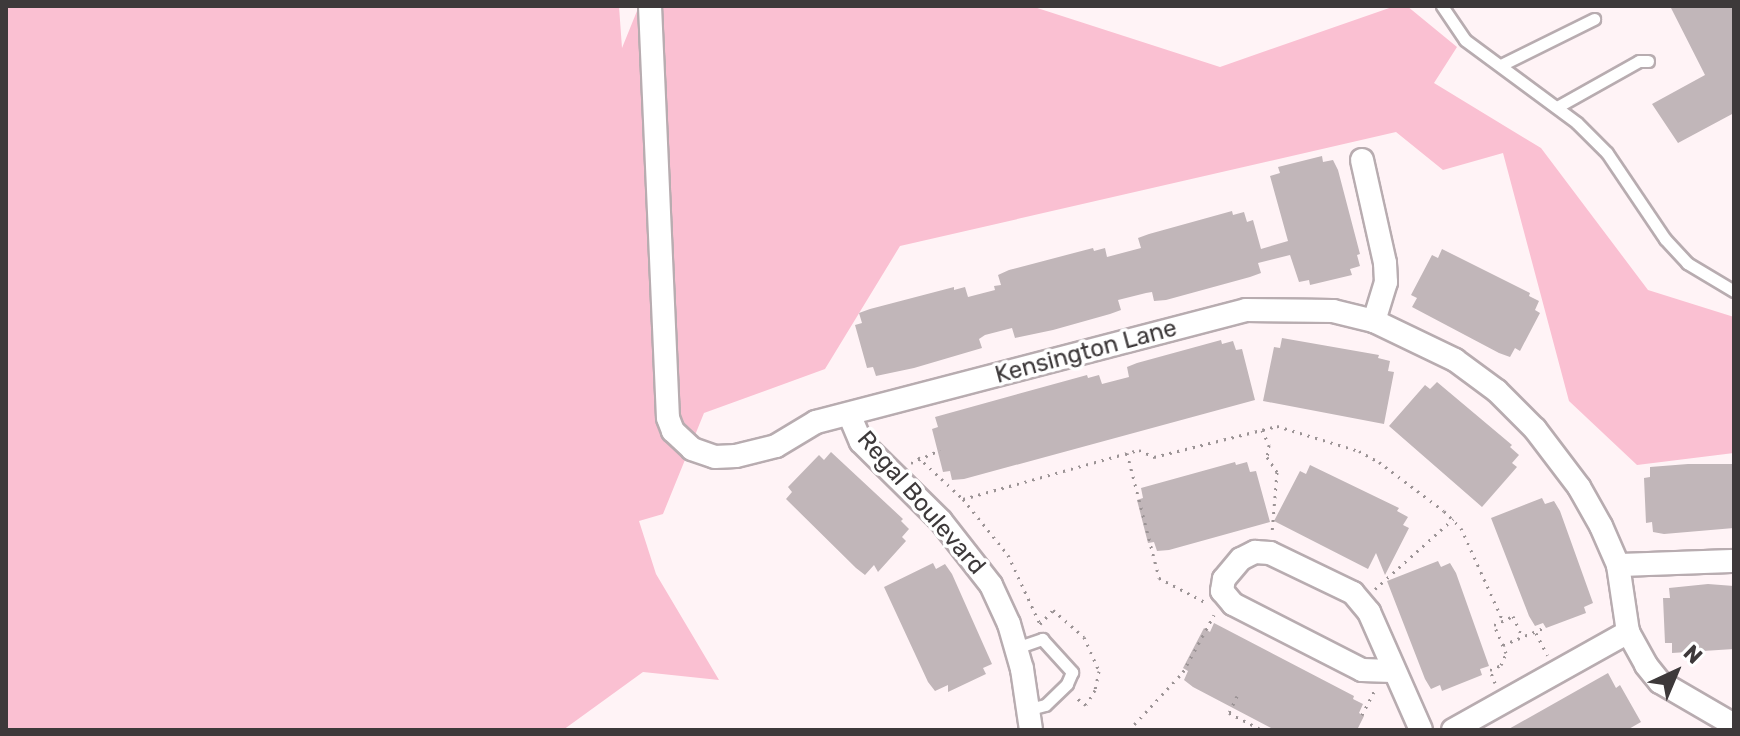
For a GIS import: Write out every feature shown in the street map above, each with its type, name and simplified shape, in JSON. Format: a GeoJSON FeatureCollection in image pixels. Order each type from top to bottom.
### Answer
{"type":"FeatureCollection","features":[{"type":"Feature","properties":{"kind":"street","name":"Kensington Lane"},"geometry":{"type":"LineString","coordinates":[[650,6],[667,402],[673,431],[701,455],[736,456],[776,446],[816,422],[1246,310],[1333,311],[1374,321],[1455,360],[1497,391],[1535,429],[1579,487],[1618,565],[1628,632],[1660,682],[1734,725]]}},
{"type":"Feature","properties":{"kind":"street"},"geometry":{"type":"LineString","coordinates":[[1362,160],[1385,263],[1386,282],[1374,321]]}},
{"type":"Feature","properties":{"kind":"street","name":"Regal Boulevard"},"geometry":{"type":"LineString","coordinates":[[849,414],[861,442],[941,521],[991,585],[1016,648],[1031,719]]}},
{"type":"Feature","properties":{"kind":"street"},"geometry":{"type":"LineString","coordinates":[[1389,671],[1362,670],[1233,604],[1221,602],[1224,579],[1241,559],[1255,552],[1270,553],[1353,593],[1362,601],[1389,671],[1421,730]]}},
{"type":"Feature","properties":{"kind":"street"},"geometry":{"type":"LineString","coordinates":[[1618,565],[1734,561]]}},
{"type":"Feature","properties":{"kind":"street"},"geometry":{"type":"LineString","coordinates":[[1453,730],[1628,632]]}},
{"type":"Feature","properties":{"kind":"lane"},"geometry":{"type":"LineString","coordinates":[[1442,6],[1465,40],[1557,107],[1607,153],[1665,239],[1687,263],[1734,291]]}},
{"type":"Feature","properties":{"kind":"lane"},"geometry":{"type":"LineString","coordinates":[[1501,65],[1594,19]]}},
{"type":"Feature","properties":{"kind":"lane"},"geometry":{"type":"LineString","coordinates":[[1557,107],[1639,61],[1648,61]]}},
{"type":"Feature","properties":{"kind":"lane"},"geometry":{"type":"LineString","coordinates":[[1016,648],[1042,639],[1072,672],[1067,684],[1031,719]]}},
{"type":"Feature","properties":{"kind":"path"},"geometry":{"type":"LineString","coordinates":[[963,499],[1139,450],[1154,457],[1277,426],[1359,451],[1379,462],[1453,519],[1474,551],[1503,621]]}},
{"type":"Feature","properties":{"kind":"path"},"geometry":{"type":"LineString","coordinates":[[1262,430],[1269,445],[1267,457],[1277,472],[1270,553]]}},
{"type":"Feature","properties":{"kind":"path"},"geometry":{"type":"LineString","coordinates":[[909,465],[918,457],[940,450]]}},
{"type":"Feature","properties":{"kind":"path"},"geometry":{"type":"LineString","coordinates":[[1127,453],[1159,578],[1221,602],[1183,672],[1129,730]]}},
{"type":"Feature","properties":{"kind":"path"},"geometry":{"type":"LineString","coordinates":[[918,457],[963,499],[1008,555],[1040,624],[1053,610],[1084,637],[1099,671],[1095,690],[1086,705],[1074,696],[1065,706]]}},
{"type":"Feature","properties":{"kind":"path"},"geometry":{"type":"LineString","coordinates":[[1362,601],[1453,519]]}},
{"type":"Feature","properties":{"kind":"path"},"geometry":{"type":"LineString","coordinates":[[1497,686],[1490,670],[1506,660],[1494,625],[1513,616],[1522,636]]}},
{"type":"Feature","properties":{"kind":"path"},"geometry":{"type":"LineString","coordinates":[[1503,645],[1546,627]]}},
{"type":"Feature","properties":{"kind":"path"},"geometry":{"type":"LineString","coordinates":[[1535,632],[1557,672]]}},
{"type":"Feature","properties":{"kind":"path"},"geometry":{"type":"LineString","coordinates":[[1362,715],[1389,671]]}},
{"type":"Feature","properties":{"kind":"path"},"geometry":{"type":"LineString","coordinates":[[1237,696],[1229,713],[1262,730]]}},
{"type":"Feature","properties":{"kind":"path"},"geometry":{"type":"LineString","coordinates":[[1287,730],[1290,724]]}},
{"type":"Feature","properties":{"kind":"path"},"geometry":{"type":"LineString","coordinates":[[1249,730],[1255,726]]}},
{"type":"Feature","properties":{"kind":"shaded area"},"geometry":{"type":"Polygon","coordinates":[[[6,6],[619,6],[622,48],[639,6],[1031,6],[1220,67],[1395,6],[1407,6],[1457,47],[1434,83],[1541,148],[1648,290],[1734,317],[1734,453],[1637,465],[1569,401],[1503,153],[1443,170],[1396,132],[900,246],[825,369],[704,413],[663,514],[639,521],[656,574],[719,680],[643,672],[563,730],[6,730],[6,6]]]}},
{"type":"Feature","properties":{"kind":"building"},"geometry":{"type":"Polygon","coordinates":[[[1670,6],[1734,6],[1734,113],[1678,143],[1652,104],[1705,75],[1670,6]]]}},
{"type":"Feature","properties":{"kind":"building"},"geometry":{"type":"Polygon","coordinates":[[[1322,156],[1323,162],[1333,160],[1338,170],[1360,254],[1357,255],[1360,266],[1350,269],[1352,275],[1310,285],[1309,280],[1299,282],[1290,255],[1258,263],[1261,273],[1250,277],[1166,300],[1154,301],[1152,292],[1118,300],[1121,310],[1053,330],[1015,338],[1012,328],[985,335],[979,339],[982,348],[914,368],[876,376],[873,367],[867,368],[855,325],[862,323],[859,313],[870,309],[954,287],[954,290],[965,287],[968,297],[995,290],[994,286],[1001,285],[998,275],[1009,270],[1093,248],[1094,251],[1105,248],[1107,257],[1141,248],[1138,238],[1232,211],[1233,215],[1244,212],[1247,222],[1253,220],[1261,249],[1288,241],[1270,176],[1280,173],[1278,167],[1322,156]]]}},
{"type":"Feature","properties":{"kind":"building"},"geometry":{"type":"Polygon","coordinates":[[[1442,249],[1530,293],[1529,296],[1539,301],[1535,310],[1540,313],[1520,351],[1515,348],[1510,357],[1499,353],[1412,307],[1417,298],[1411,295],[1432,255],[1438,258],[1442,249]]]}},
{"type":"Feature","properties":{"kind":"building"},"geometry":{"type":"Polygon","coordinates":[[[1282,338],[1379,355],[1378,358],[1390,361],[1388,371],[1394,372],[1384,424],[1263,401],[1274,347],[1280,348],[1282,338]]]}},
{"type":"Feature","properties":{"kind":"building"},"geometry":{"type":"Polygon","coordinates":[[[1221,340],[1222,344],[1233,341],[1236,350],[1242,349],[1255,400],[964,479],[952,480],[950,471],[943,472],[932,429],[938,427],[935,417],[1087,375],[1088,378],[1099,375],[1102,384],[1129,377],[1127,367],[1221,340]]]}},
{"type":"Feature","properties":{"kind":"building"},"geometry":{"type":"Polygon","coordinates":[[[1437,382],[1512,445],[1510,447],[1519,455],[1512,463],[1517,467],[1482,507],[1389,426],[1425,385],[1430,389],[1437,382]]]}},
{"type":"Feature","properties":{"kind":"building"},"geometry":{"type":"Polygon","coordinates":[[[831,452],[903,519],[901,521],[909,529],[902,537],[906,541],[878,572],[874,565],[865,575],[856,568],[786,499],[792,492],[788,487],[819,455],[824,460],[831,452]]]}},
{"type":"Feature","properties":{"kind":"building"},"geometry":{"type":"Polygon","coordinates":[[[1235,462],[1236,465],[1247,462],[1250,472],[1256,471],[1270,522],[1169,550],[1157,551],[1154,542],[1148,543],[1137,500],[1143,498],[1141,488],[1235,462]]]}},
{"type":"Feature","properties":{"kind":"building"},"geometry":{"type":"Polygon","coordinates":[[[1734,464],[1734,528],[1664,534],[1653,532],[1652,522],[1646,523],[1644,478],[1650,477],[1650,467],[1734,464]]]}},
{"type":"Feature","properties":{"kind":"building"},"geometry":{"type":"Polygon","coordinates":[[[1310,465],[1399,508],[1397,511],[1408,517],[1403,525],[1409,528],[1385,575],[1376,553],[1368,569],[1274,521],[1300,471],[1306,474],[1310,465]]]}},
{"type":"Feature","properties":{"kind":"building"},"geometry":{"type":"Polygon","coordinates":[[[1542,498],[1545,504],[1554,501],[1560,511],[1593,603],[1584,607],[1586,613],[1546,628],[1543,623],[1535,626],[1529,616],[1491,518],[1542,498]]]}},
{"type":"Feature","properties":{"kind":"building"},"geometry":{"type":"Polygon","coordinates":[[[1438,561],[1441,567],[1450,563],[1456,573],[1489,666],[1480,669],[1482,675],[1442,691],[1440,685],[1431,689],[1425,679],[1387,581],[1438,561]]]}},
{"type":"Feature","properties":{"kind":"building"},"geometry":{"type":"Polygon","coordinates":[[[933,563],[936,569],[945,564],[952,574],[992,664],[983,668],[986,674],[948,692],[948,685],[935,691],[928,682],[884,587],[933,563]]]}},
{"type":"Feature","properties":{"kind":"building"},"geometry":{"type":"Polygon","coordinates":[[[1708,584],[1734,586],[1734,649],[1672,653],[1672,643],[1665,643],[1663,598],[1670,598],[1669,588],[1708,584]]]}},
{"type":"Feature","properties":{"kind":"building"},"geometry":{"type":"Polygon","coordinates":[[[1214,623],[1354,696],[1353,699],[1363,704],[1359,713],[1364,716],[1357,730],[1275,730],[1193,687],[1184,680],[1188,671],[1183,668],[1204,628],[1210,632],[1214,623]]]}},
{"type":"Feature","properties":{"kind":"building"},"geometry":{"type":"Polygon","coordinates":[[[1608,673],[1616,688],[1620,685],[1641,722],[1627,730],[1507,730],[1608,673]]]}}]}
